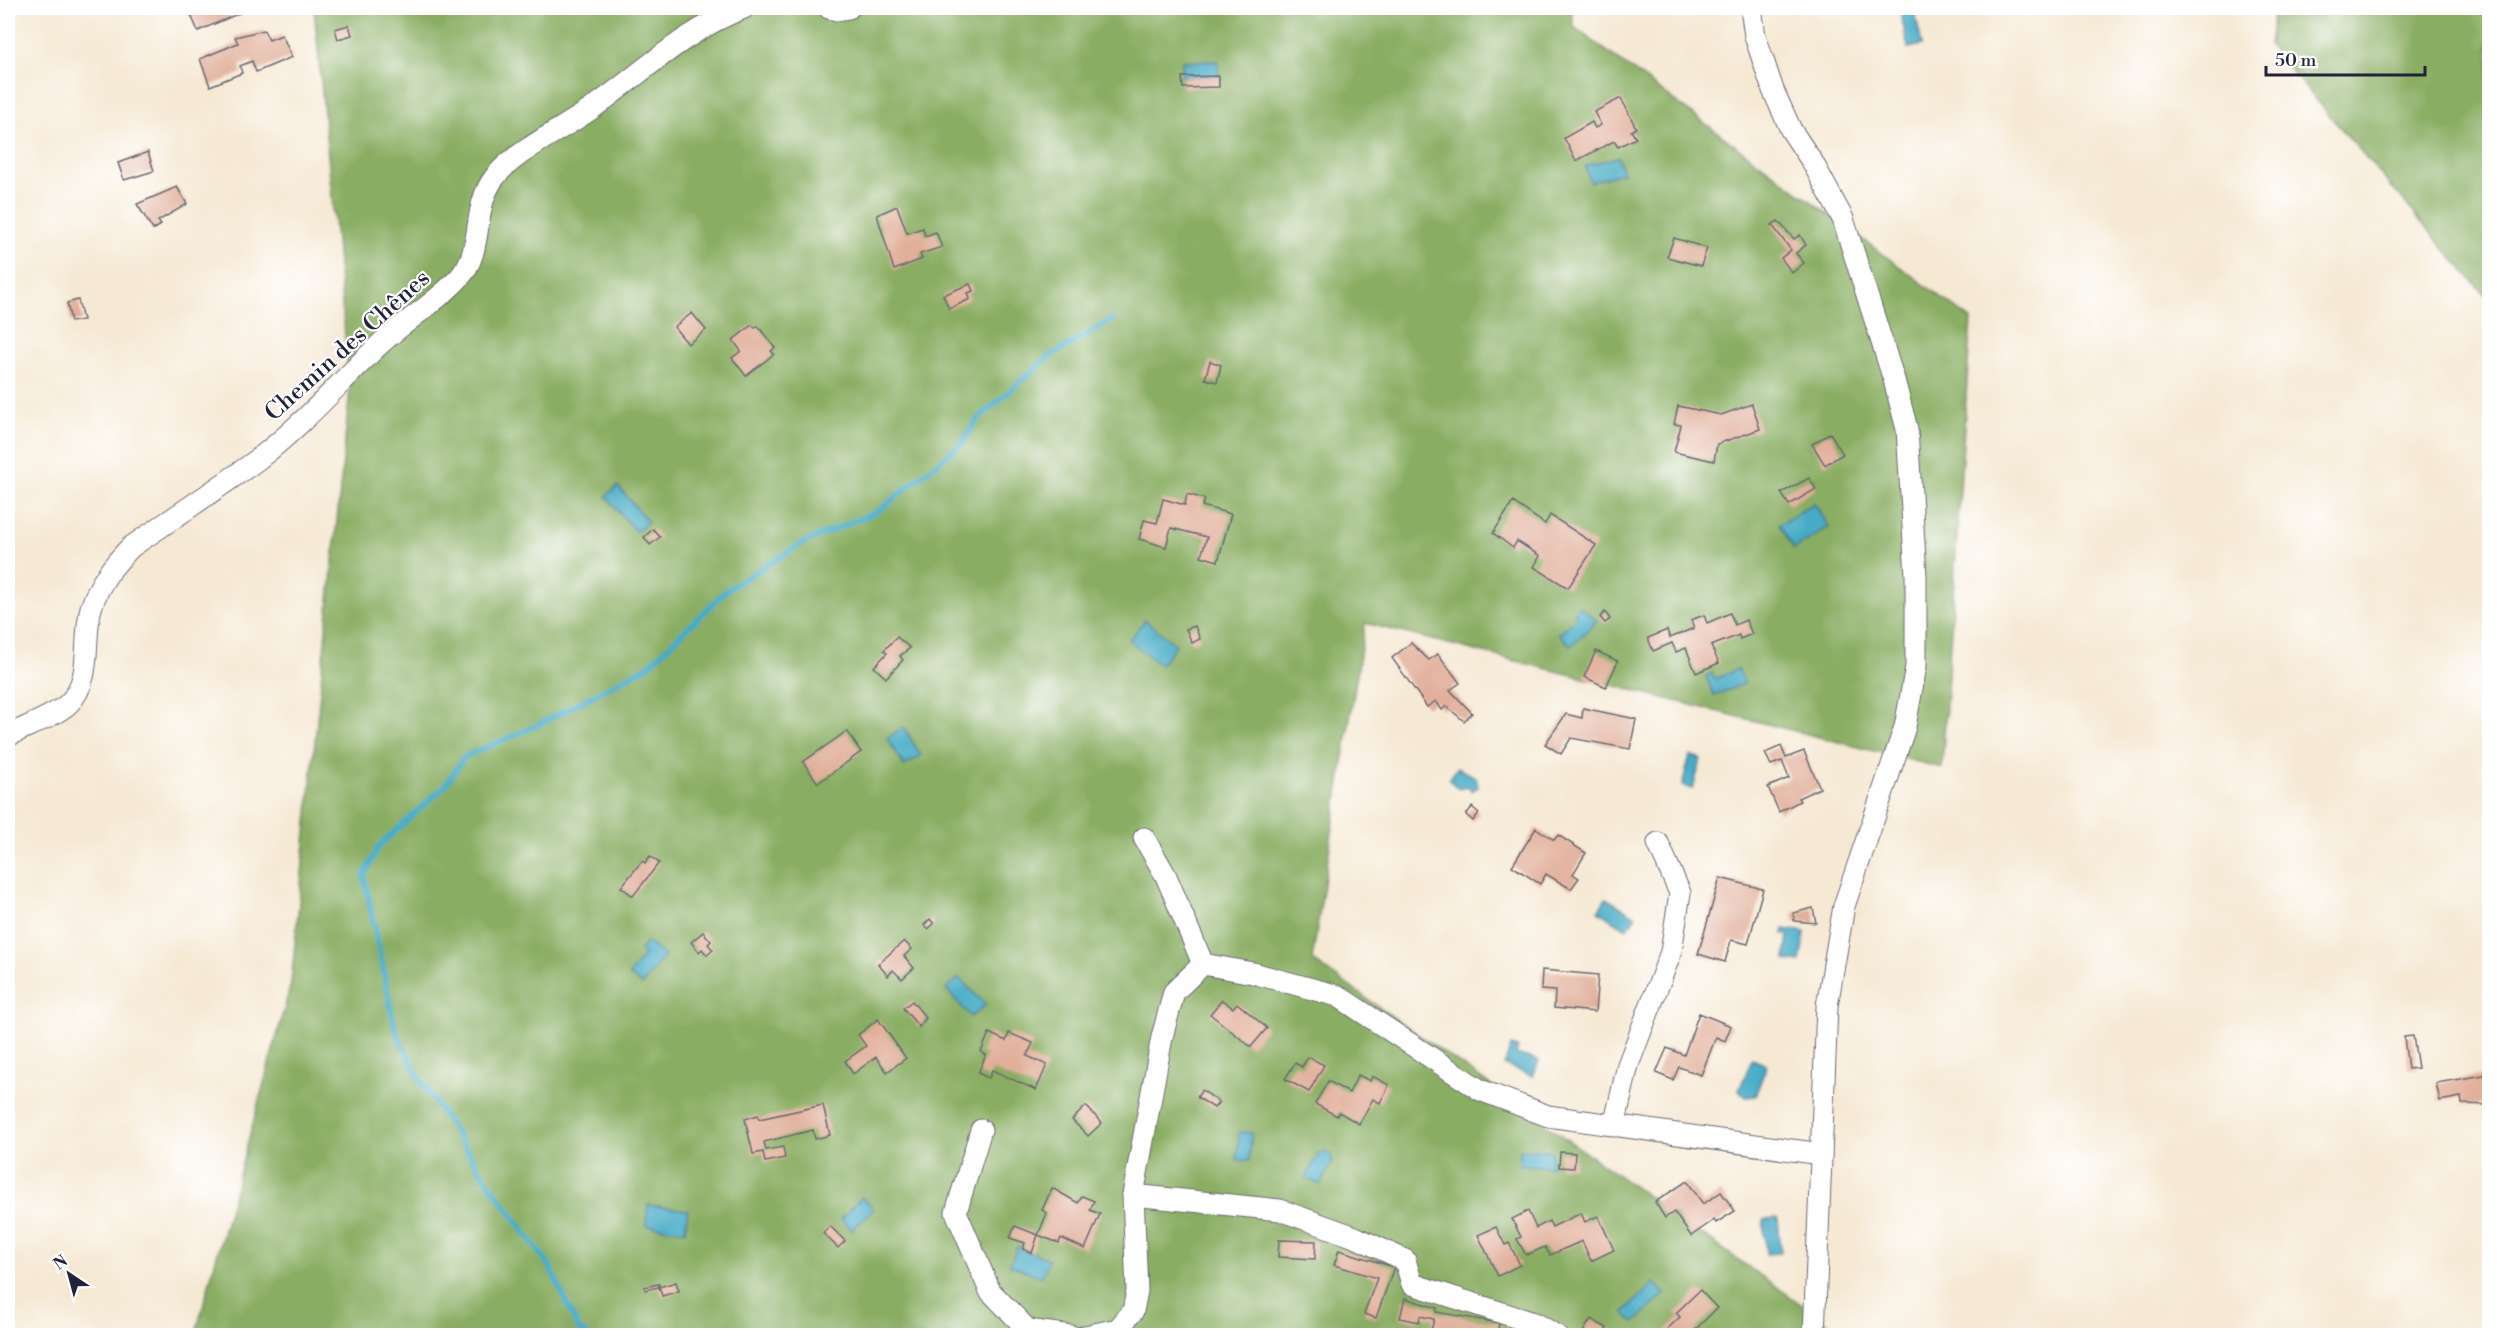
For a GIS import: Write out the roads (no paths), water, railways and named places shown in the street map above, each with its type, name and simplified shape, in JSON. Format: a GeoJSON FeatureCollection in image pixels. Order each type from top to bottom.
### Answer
{"type":"FeatureCollection","features":[{"type":"Feature","properties":{"kind":"street","name":"Chemin des Chênes"},"geometry":{"type":"LineString","coordinates":[[8,736],[67,705],[78,692],[84,674],[91,609],[100,586],[113,565],[131,547],[259,459],[319,405],[380,344],[458,279],[473,255],[483,198],[493,179],[517,158],[596,106],[669,50],[730,13],[744,8]]}},
{"type":"Feature","properties":{"kind":"street"},"geometry":{"type":"LineString","coordinates":[[829,8],[837,10],[849,8]]}},
{"type":"Feature","properties":{"kind":"street"},"geometry":{"type":"LineString","coordinates":[[1751,8],[1755,36],[1773,90],[1791,130],[1813,163],[1843,219],[1894,380],[1907,441],[1916,576],[1916,666],[1905,727],[1844,906],[1827,1006],[1814,1335]]}},
{"type":"Feature","properties":{"kind":"street"},"geometry":{"type":"LineString","coordinates":[[1144,838],[1166,876],[1203,964]]}},
{"type":"Feature","properties":{"kind":"street"},"geometry":{"type":"LineString","coordinates":[[1614,1126],[1628,1065],[1671,952],[1680,893],[1658,843]]}},
{"type":"Feature","properties":{"kind":"street"},"geometry":{"type":"LineString","coordinates":[[1203,964],[1253,973],[1338,996],[1480,1090],[1548,1116],[1821,1154]]}},
{"type":"Feature","properties":{"kind":"street"},"geometry":{"type":"LineString","coordinates":[[1085,1335],[1118,1329],[1133,1311],[1137,1291],[1133,1195],[1162,1036],[1174,992],[1203,964]]}},
{"type":"Feature","properties":{"kind":"street"},"geometry":{"type":"LineString","coordinates":[[981,1130],[956,1212],[990,1291],[1028,1330],[1071,1335]]}},
{"type":"Feature","properties":{"kind":"street"},"geometry":{"type":"LineString","coordinates":[[1133,1195],[1280,1210],[1355,1237],[1405,1260],[1412,1284],[1537,1324],[1557,1335]]}},
{"type":"Feature","properties":{"kind":"water"},"geometry":{"type":"Polygon","coordinates":[[[1915,12],[1922,45],[1908,48],[1901,15],[1915,12]]]}},
{"type":"Feature","properties":{"kind":"water"},"geometry":{"type":"Polygon","coordinates":[[[1182,61],[1218,61],[1219,76],[1182,77],[1182,61]]]}},
{"type":"Feature","properties":{"kind":"water"},"geometry":{"type":"Polygon","coordinates":[[[1618,157],[1623,173],[1590,182],[1585,166],[1618,157]]]}},
{"type":"Feature","properties":{"kind":"water"},"geometry":{"type":"Polygon","coordinates":[[[618,486],[648,522],[636,532],[606,496],[618,486]]]}},
{"type":"Feature","properties":{"kind":"water"},"geometry":{"type":"Polygon","coordinates":[[[1814,503],[1829,527],[1794,549],[1779,525],[1814,503]]]}},
{"type":"Feature","properties":{"kind":"water"},"geometry":{"type":"Polygon","coordinates":[[[1579,606],[1597,621],[1571,646],[1559,634],[1577,616],[1574,612],[1579,606]]]}},
{"type":"Feature","properties":{"kind":"water"},"geometry":{"type":"Polygon","coordinates":[[[1145,620],[1176,645],[1160,665],[1129,640],[1145,620]]]}},
{"type":"Feature","properties":{"kind":"water"},"geometry":{"type":"Polygon","coordinates":[[[1738,669],[1745,683],[1714,696],[1706,676],[1712,673],[1715,679],[1738,669]]]}},
{"type":"Feature","properties":{"kind":"water"},"geometry":{"type":"Polygon","coordinates":[[[904,727],[921,756],[904,766],[887,738],[904,727]]]}},
{"type":"Feature","properties":{"kind":"water"},"geometry":{"type":"Polygon","coordinates":[[[1690,755],[1701,759],[1693,789],[1682,786],[1690,755]]]}},
{"type":"Feature","properties":{"kind":"water"},"geometry":{"type":"Polygon","coordinates":[[[1457,768],[1476,777],[1478,787],[1472,791],[1468,786],[1459,789],[1449,780],[1457,768]]]}},
{"type":"Feature","properties":{"kind":"water"},"geometry":{"type":"Polygon","coordinates":[[[1606,898],[1636,916],[1627,929],[1598,911],[1606,898]]]}},
{"type":"Feature","properties":{"kind":"water"},"geometry":{"type":"Polygon","coordinates":[[[1784,929],[1805,932],[1800,962],[1785,960],[1788,935],[1783,934],[1784,929]]]}},
{"type":"Feature","properties":{"kind":"water"},"geometry":{"type":"Polygon","coordinates":[[[647,942],[665,956],[642,985],[629,975],[645,954],[640,950],[647,942]]]}},
{"type":"Feature","properties":{"kind":"water"},"geometry":{"type":"Polygon","coordinates":[[[959,978],[986,1005],[971,1017],[946,989],[959,978]]]}},
{"type":"Feature","properties":{"kind":"water"},"geometry":{"type":"Polygon","coordinates":[[[1511,1046],[1518,1048],[1516,1054],[1539,1061],[1533,1076],[1504,1065],[1511,1046]]]}},
{"type":"Feature","properties":{"kind":"water"},"geometry":{"type":"Polygon","coordinates":[[[1752,1059],[1767,1065],[1755,1096],[1746,1097],[1739,1090],[1752,1059]]]}},
{"type":"Feature","properties":{"kind":"water"},"geometry":{"type":"Polygon","coordinates":[[[1239,1132],[1252,1133],[1249,1161],[1237,1160],[1239,1132]]]}},
{"type":"Feature","properties":{"kind":"water"},"geometry":{"type":"Polygon","coordinates":[[[1520,1149],[1552,1151],[1551,1167],[1519,1165],[1520,1149]]]}},
{"type":"Feature","properties":{"kind":"water"},"geometry":{"type":"Polygon","coordinates":[[[1326,1152],[1333,1160],[1320,1185],[1306,1178],[1319,1153],[1326,1152]]]}},
{"type":"Feature","properties":{"kind":"water"},"geometry":{"type":"Polygon","coordinates":[[[862,1197],[874,1209],[852,1230],[841,1219],[862,1197]]]}},
{"type":"Feature","properties":{"kind":"water"},"geometry":{"type":"Polygon","coordinates":[[[648,1205],[688,1210],[685,1231],[646,1225],[648,1205]]]}},
{"type":"Feature","properties":{"kind":"water"},"geometry":{"type":"Polygon","coordinates":[[[1778,1218],[1781,1253],[1766,1254],[1763,1219],[1778,1218]]]}},
{"type":"Feature","properties":{"kind":"water"},"geometry":{"type":"Polygon","coordinates":[[[1017,1247],[1049,1259],[1042,1277],[1010,1265],[1017,1247]]]}},
{"type":"Feature","properties":{"kind":"water"},"geometry":{"type":"Polygon","coordinates":[[[1654,1283],[1665,1294],[1634,1323],[1624,1312],[1654,1283]]]}},
{"type":"Feature","properties":{"kind":"waterway"},"geometry":{"type":"LineString","coordinates":[[588,1336],[578,1328],[550,1267],[482,1173],[419,1078],[396,1032],[364,876],[379,846],[445,786],[464,757],[538,725],[648,666],[728,589],[803,543],[880,510],[963,442],[976,421],[1047,358],[1113,319]]}}]}
